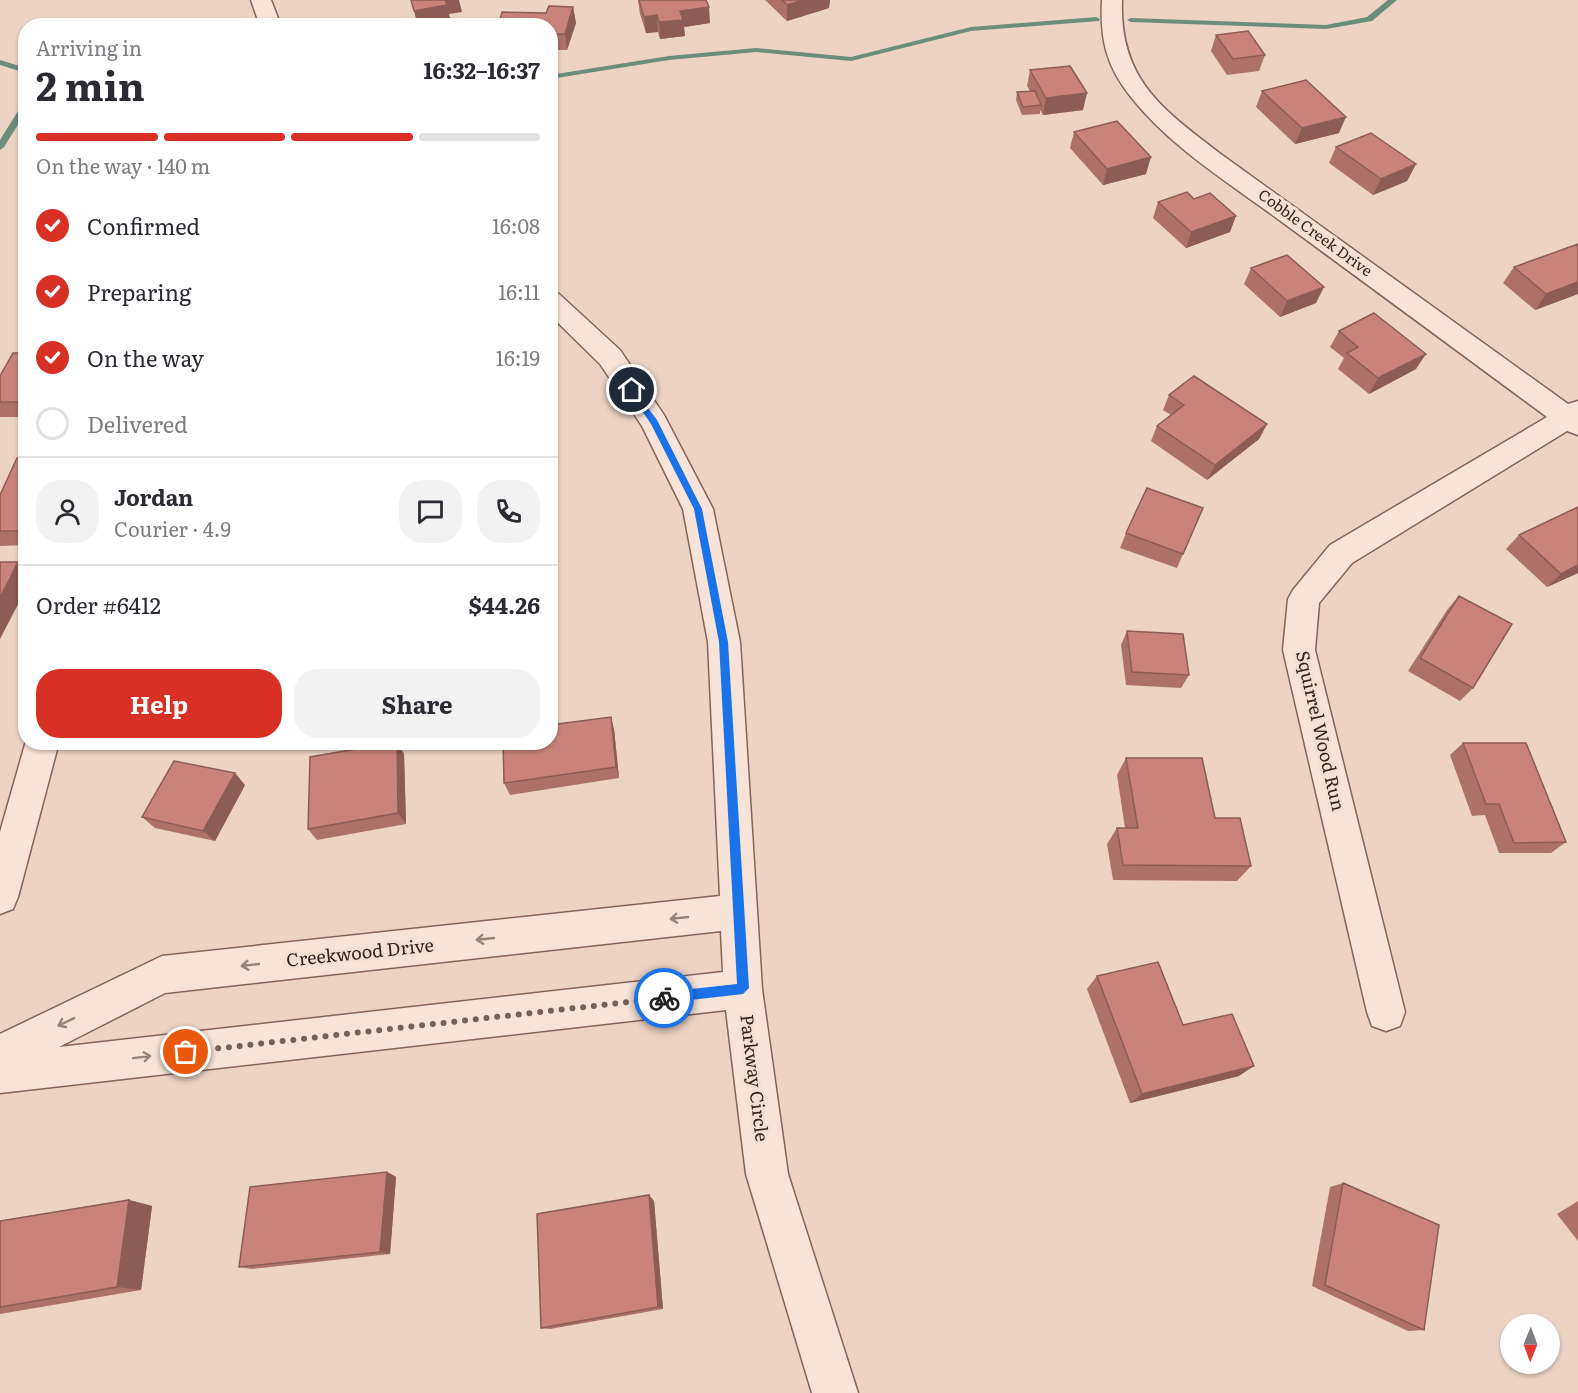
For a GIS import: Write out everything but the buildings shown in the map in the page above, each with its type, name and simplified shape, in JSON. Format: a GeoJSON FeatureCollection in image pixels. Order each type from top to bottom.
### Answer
{"type":"FeatureCollection","features":[{"type":"Feature","properties":{"kind":"street"},"geometry":{"type":"LineString","coordinates":[[261,0],[266,18]]}},
{"type":"Feature","properties":{"kind":"street","name":"Cobble Creek Drive"},"geometry":{"type":"LineString","coordinates":[[1112,0],[1110,29],[1114,51],[1129,79],[1160,116],[1214,160],[1574,418]]}},
{"type":"Feature","properties":{"kind":"street","name":"Parkway Circle"},"geometry":{"type":"LineString","coordinates":[[558,308],[610,357],[654,422],[698,509],[723,642],[743,988],[767,1174],[835,1393]]}},
{"type":"Feature","properties":{"kind":"street","name":"Squirrel Wood Run"},"geometry":{"type":"LineString","coordinates":[[1386,1012],[1299,650],[1304,598],[1341,554],[1574,418]]}},
{"type":"Feature","properties":{"kind":"street"},"geometry":{"type":"LineString","coordinates":[[0,897],[40,750]]}},
{"type":"Feature","properties":{"kind":"street","name":"Creekwood Drive"},"geometry":{"type":"LineString","coordinates":[[0,1054],[162,975],[737,912]]}},
{"type":"Feature","properties":{"kind":"street"},"geometry":{"type":"LineString","coordinates":[[0,1073],[743,988]]}},
{"type":"Feature","properties":{"kind":"waterway"},"geometry":{"type":"LineString","coordinates":[[1131,20],[1326,27],[1369,19],[1393,0]]}},
{"type":"Feature","properties":{"kind":"waterway"},"geometry":{"type":"LineString","coordinates":[[558,76],[669,58],[756,50],[851,59],[971,29],[1096,19]]}},
{"type":"Feature","properties":{"kind":"waterway"},"geometry":{"type":"LineString","coordinates":[[0,62],[18,68]]}},
{"type":"Feature","properties":{"kind":"waterway"},"geometry":{"type":"LineString","coordinates":[[0,147],[18,118]]}},
{"type":"Feature","properties":{"kind":"way so far"},"geometry":{"type":"LineString","coordinates":[[186,1052],[664,998]]}},
{"type":"Feature","properties":{"kind":"route"},"geometry":{"type":"LineString","coordinates":[[632,390],[654,422],[698,509],[723,642],[743,988],[664,998]]}}]}
